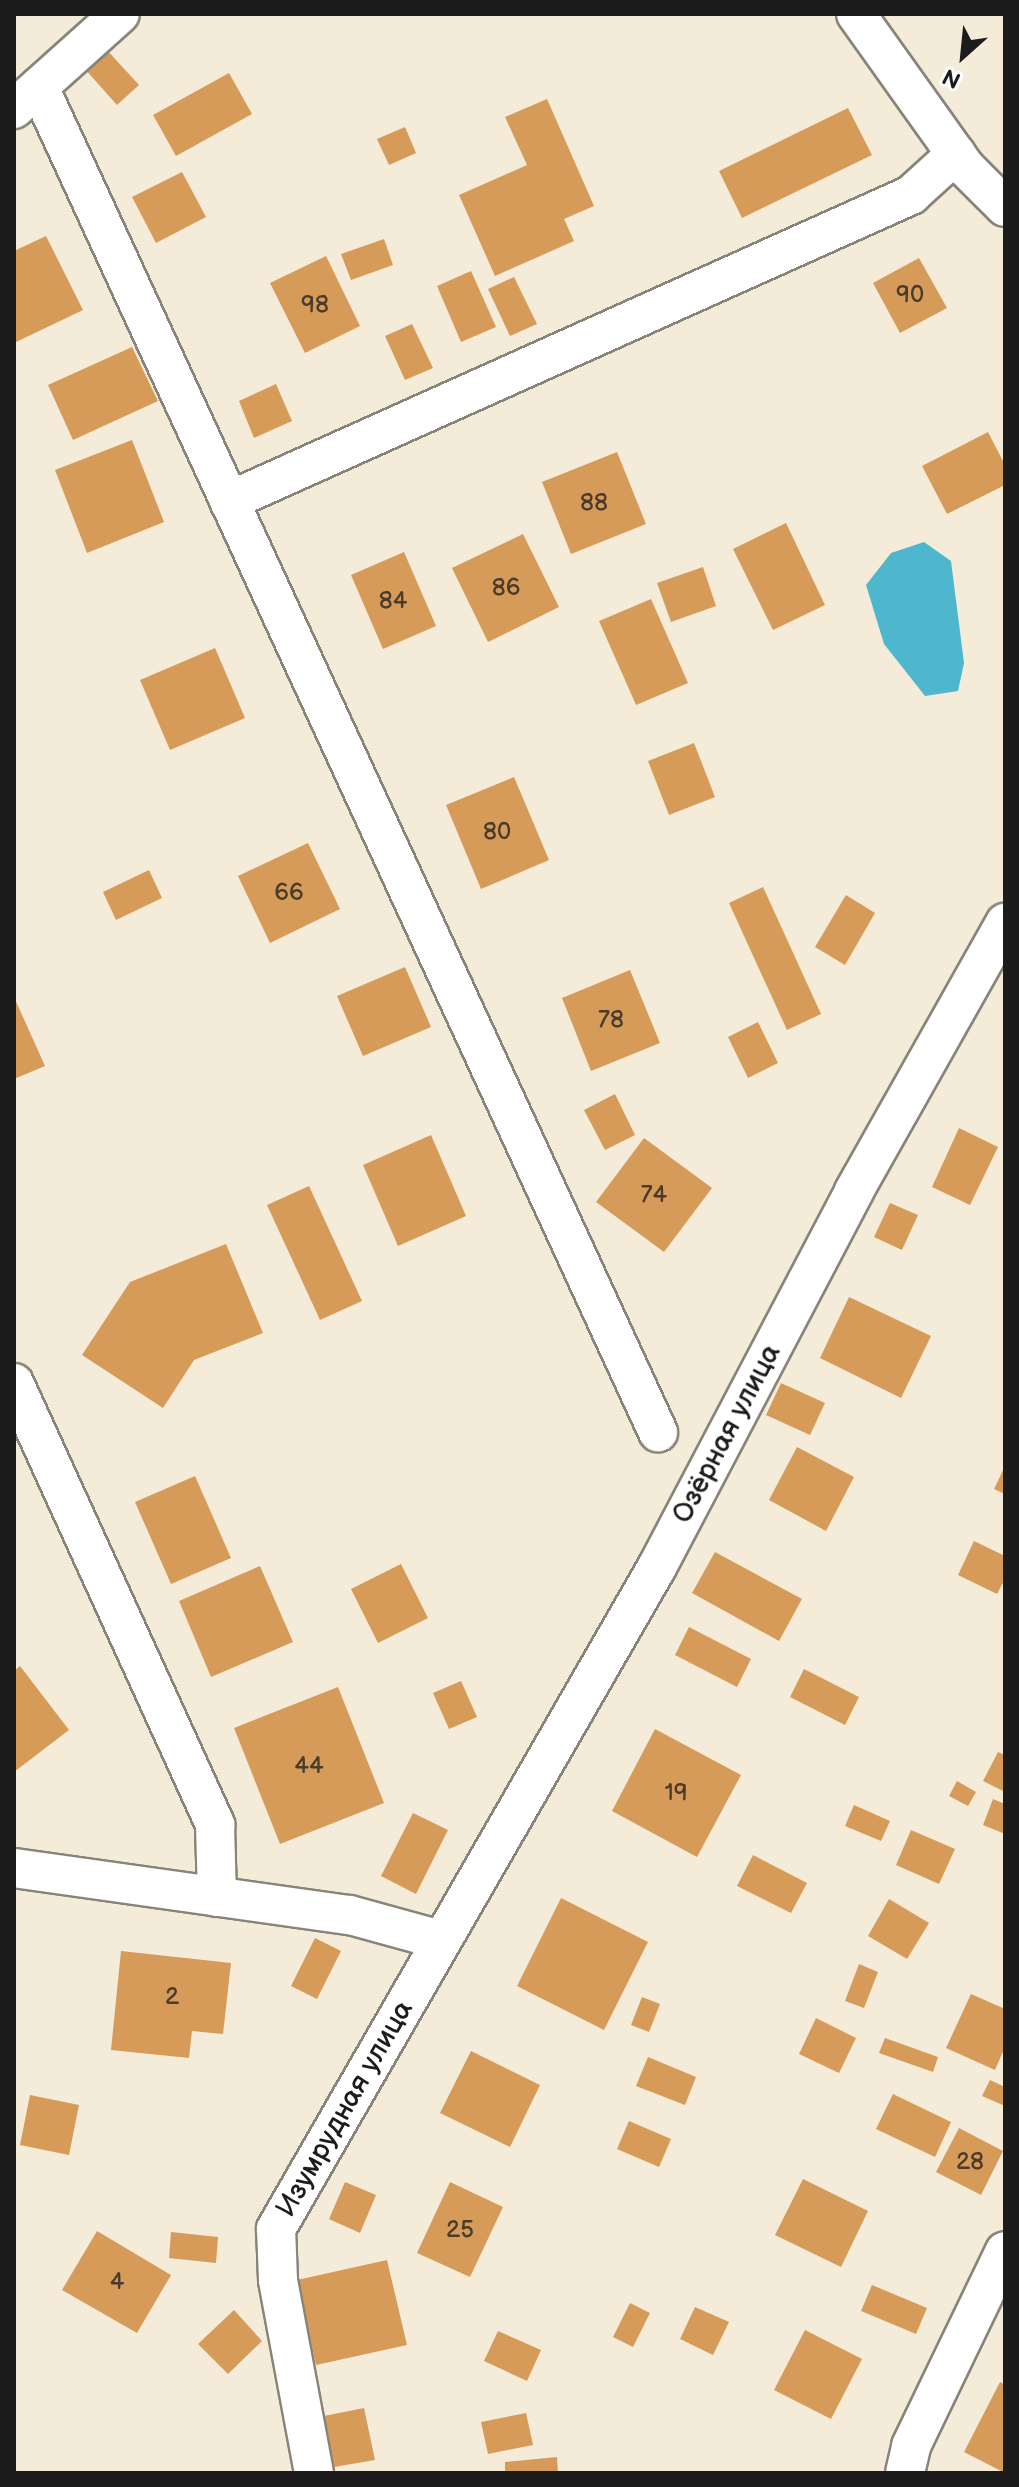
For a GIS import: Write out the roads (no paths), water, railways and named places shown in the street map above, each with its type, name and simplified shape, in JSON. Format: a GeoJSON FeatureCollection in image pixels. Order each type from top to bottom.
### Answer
{"type":"FeatureCollection","features":[{"type":"Feature","properties":{"kind":"street"},"geometry":{"type":"LineString","coordinates":[[120,14],[26,98],[229,501],[658,1432]]}},
{"type":"Feature","properties":{"kind":"street"},"geometry":{"type":"LineString","coordinates":[[856,14],[956,154],[1005,207]]}},
{"type":"Feature","properties":{"kind":"street"},"geometry":{"type":"LineString","coordinates":[[229,501],[911,195],[956,154]]}},
{"type":"Feature","properties":{"kind":"street","name":"Озёрная улица"},"geometry":{"type":"LineString","coordinates":[[441,1940],[657,1567],[854,1191],[1005,923]]}},
{"type":"Feature","properties":{"kind":"street"},"geometry":{"type":"LineString","coordinates":[[14,1383],[215,1825],[217,1897]]}},
{"type":"Feature","properties":{"kind":"street"},"geometry":{"type":"LineString","coordinates":[[14,1868],[350,1915],[441,1940]]}},
{"type":"Feature","properties":{"kind":"street","name":"Изумрудная улица"},"geometry":{"type":"LineString","coordinates":[[314,2473],[278,2280],[276,2229],[441,1940]]}},
{"type":"Feature","properties":{"kind":"street"},"geometry":{"type":"LineString","coordinates":[[905,2473],[911,2446],[1005,2251]]}},
{"type":"Feature","properties":{"kind":"water"},"geometry":{"type":"Polygon","coordinates":[[[924,542],[951,561],[964,663],[958,691],[925,696],[884,644],[866,585],[891,553],[924,542]]]}}]}
